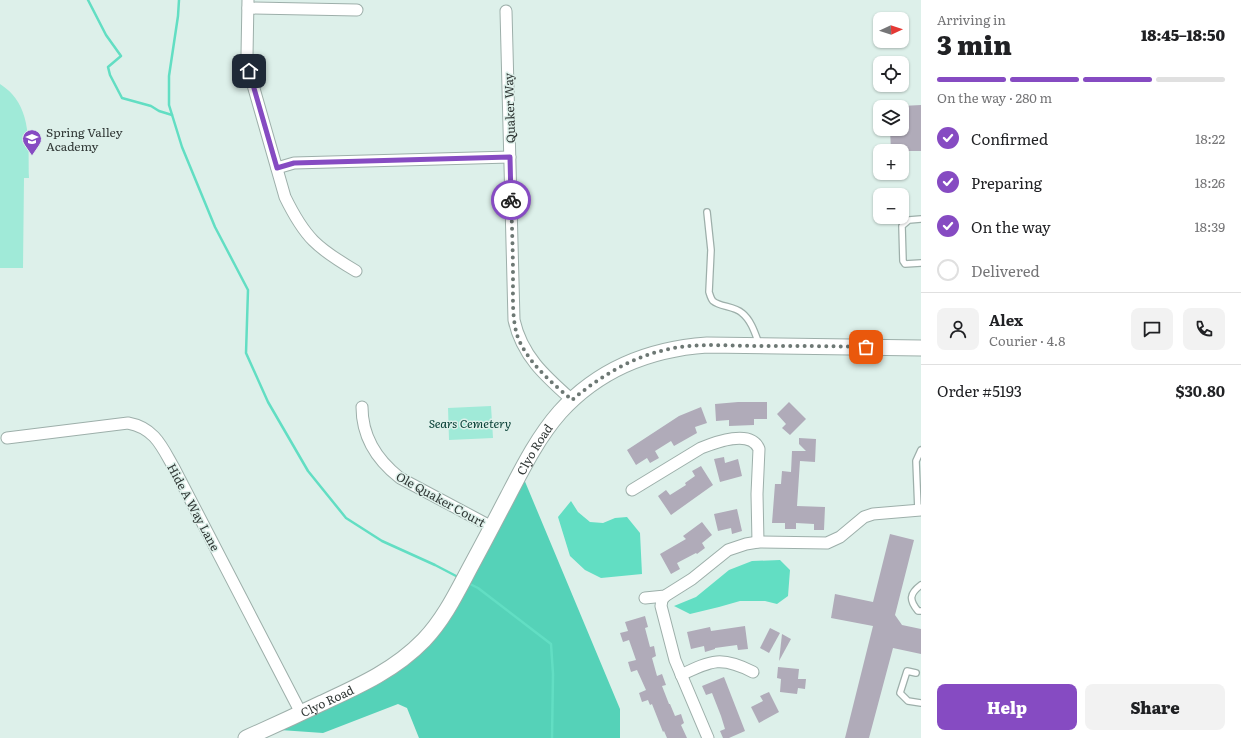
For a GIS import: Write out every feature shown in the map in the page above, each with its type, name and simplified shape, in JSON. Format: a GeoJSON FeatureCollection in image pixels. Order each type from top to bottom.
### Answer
{"type":"FeatureCollection","features":[{"type":"Feature","properties":{"kind":"street"},"geometry":{"type":"LineString","coordinates":[[356,271],[317,246],[306,234],[294,216],[285,197],[249,71],[247,55],[248,4],[357,10]]}},
{"type":"Feature","properties":{"kind":"street","name":"Quaker Way"},"geometry":{"type":"LineString","coordinates":[[506,11],[513,308],[517,335],[527,353],[535,363],[557,387],[572,400]]}},
{"type":"Feature","properties":{"kind":"street"},"geometry":{"type":"LineString","coordinates":[[277,168],[294,163],[510,157]]}},
{"type":"Feature","properties":{"kind":"street","name":"Clyo Road"},"geometry":{"type":"LineString","coordinates":[[246,738],[354,689],[394,666],[408,656],[425,639],[438,623],[453,600],[532,451],[560,413],[572,400],[602,377],[620,367],[648,355],[669,349],[688,346],[921,348]]}},
{"type":"Feature","properties":{"kind":"street","name":"Ole Quaker Court"},"geometry":{"type":"LineString","coordinates":[[362,407],[362,419],[368,440],[381,460],[391,471],[400,478],[492,527]]}},
{"type":"Feature","properties":{"kind":"street","name":"Hide A Way Lane"},"geometry":{"type":"LineString","coordinates":[[7,438],[128,423],[143,427],[152,434],[159,442],[174,468],[301,713]]}},
{"type":"Feature","properties":{"kind":"street"},"geometry":{"type":"LineString","coordinates":[[632,490],[701,448],[731,439],[750,439],[758,445],[759,449],[757,494],[758,542]]}},
{"type":"Feature","properties":{"kind":"street"},"geometry":{"type":"LineString","coordinates":[[708,738],[681,675],[668,636],[661,606],[662,600],[665,596],[692,579],[728,550],[758,542],[827,543],[840,537],[864,517],[873,514],[920,510]]}},
{"type":"Feature","properties":{"kind":"street"},"geometry":{"type":"LineString","coordinates":[[645,598],[665,596]]}},
{"type":"Feature","properties":{"kind":"street"},"geometry":{"type":"LineString","coordinates":[[681,675],[710,662],[719,661],[738,664],[753,672]]}},
{"type":"Feature","properties":{"kind":"lane"},"geometry":{"type":"LineString","coordinates":[[707,212],[711,250],[709,292],[712,299],[717,303],[736,309],[743,314],[754,332],[760,346]]}},
{"type":"Feature","properties":{"kind":"lane"},"geometry":{"type":"LineString","coordinates":[[921,219],[909,220],[902,226],[903,262],[905,264],[921,264]]}},
{"type":"Feature","properties":{"kind":"lane"},"geometry":{"type":"LineString","coordinates":[[920,510],[916,461],[921,450]]}},
{"type":"Feature","properties":{"kind":"lane"},"geometry":{"type":"LineString","coordinates":[[921,585],[915,590],[911,597],[912,604],[918,611],[921,611]]}},
{"type":"Feature","properties":{"kind":"lane"},"geometry":{"type":"LineString","coordinates":[[916,673],[907,671],[900,693],[908,701],[921,703]]}},
{"type":"Feature","properties":{"kind":"green space"},"geometry":{"type":"Polygon","coordinates":[[[0,84],[11,93],[18,103],[23,112],[28,134],[29,178],[24,178],[23,268],[0,268],[0,84]]]}},
{"type":"Feature","properties":{"kind":"green space","name":"Sears Cemetery"},"geometry":{"type":"Polygon","coordinates":[[[491,406],[493,438],[449,440],[448,408],[491,406]]]}},
{"type":"Feature","properties":{"kind":"shaded area"},"geometry":{"type":"Polygon","coordinates":[[[521,472],[620,709],[620,738],[419,738],[407,708],[398,704],[323,733],[266,729],[354,689],[425,639],[521,472]]]}},
{"type":"Feature","properties":{"kind":"shaded area"},"geometry":{"type":"Polygon","coordinates":[[[571,501],[578,512],[590,522],[603,523],[615,518],[627,517],[640,533],[642,574],[601,578],[585,570],[570,556],[558,517],[571,501]]]}},
{"type":"Feature","properties":{"kind":"shaded area"},"geometry":{"type":"Polygon","coordinates":[[[780,560],[790,570],[788,596],[777,604],[765,601],[740,601],[690,614],[674,606],[696,597],[729,570],[752,561],[780,560]]]}},
{"type":"Feature","properties":{"kind":"building"},"geometry":{"type":"Polygon","coordinates":[[[921,105],[921,151],[909,151],[909,144],[891,144],[890,136],[909,136],[909,106],[921,105]]]}},
{"type":"Feature","properties":{"kind":"building"},"geometry":{"type":"Polygon","coordinates":[[[767,402],[767,419],[754,419],[754,425],[729,426],[729,420],[716,421],[715,404],[767,402]]]}},
{"type":"Feature","properties":{"kind":"building"},"geometry":{"type":"Polygon","coordinates":[[[789,402],[806,419],[790,435],[782,428],[786,424],[777,414],[789,402]]]}},
{"type":"Feature","properties":{"kind":"building"},"geometry":{"type":"Polygon","coordinates":[[[701,407],[707,423],[695,427],[697,433],[674,446],[671,441],[655,451],[659,458],[650,463],[647,458],[636,465],[627,450],[679,416],[701,407]]]}},
{"type":"Feature","properties":{"kind":"building"},"geometry":{"type":"Polygon","coordinates":[[[799,438],[816,439],[815,462],[800,461],[797,506],[825,507],[824,530],[814,530],[814,524],[796,523],[796,529],[785,529],[785,523],[772,523],[775,484],[781,484],[782,471],[791,472],[792,451],[806,451],[799,444],[799,438]]]}},
{"type":"Feature","properties":{"kind":"building"},"geometry":{"type":"Polygon","coordinates":[[[724,457],[725,463],[738,459],[742,476],[720,482],[714,459],[724,457]]]}},
{"type":"Feature","properties":{"kind":"building"},"geometry":{"type":"Polygon","coordinates":[[[701,466],[713,485],[671,515],[658,496],[666,490],[670,495],[686,485],[685,483],[695,476],[692,471],[701,466]]]}},
{"type":"Feature","properties":{"kind":"building"},"geometry":{"type":"Polygon","coordinates":[[[737,509],[742,531],[732,534],[731,528],[718,531],[714,514],[737,509]]]}},
{"type":"Feature","properties":{"kind":"building"},"geometry":{"type":"Polygon","coordinates":[[[702,522],[712,535],[702,543],[705,548],[697,554],[696,553],[677,563],[680,569],[671,574],[660,554],[686,539],[683,536],[702,522]]]}},
{"type":"Feature","properties":{"kind":"building"},"geometry":{"type":"Polygon","coordinates":[[[890,534],[914,540],[895,615],[902,625],[921,629],[921,654],[893,648],[869,738],[845,738],[873,626],[831,618],[835,594],[873,602],[890,534]]]}},
{"type":"Feature","properties":{"kind":"building"},"geometry":{"type":"Polygon","coordinates":[[[645,616],[648,627],[645,628],[650,647],[654,646],[656,656],[652,658],[657,676],[662,674],[666,685],[662,686],[669,704],[675,716],[681,714],[684,723],[681,725],[687,738],[667,738],[664,731],[663,732],[652,704],[650,705],[648,700],[642,702],[639,693],[646,690],[637,670],[631,672],[628,662],[636,660],[629,640],[623,642],[620,633],[628,631],[625,622],[645,616]]]}},
{"type":"Feature","properties":{"kind":"building"},"geometry":{"type":"Polygon","coordinates":[[[745,626],[748,649],[738,650],[737,645],[715,648],[705,652],[704,646],[691,649],[687,632],[710,627],[711,631],[745,626]]]}},
{"type":"Feature","properties":{"kind":"building"},"geometry":{"type":"Polygon","coordinates":[[[770,628],[780,633],[769,653],[760,648],[770,628]]]}},
{"type":"Feature","properties":{"kind":"building"},"geometry":{"type":"Polygon","coordinates":[[[782,634],[791,639],[779,661],[782,634]]]}},
{"type":"Feature","properties":{"kind":"building"},"geometry":{"type":"Polygon","coordinates":[[[778,667],[799,669],[798,679],[806,679],[805,689],[798,688],[797,694],[780,692],[781,679],[777,678],[778,667]]]}},
{"type":"Feature","properties":{"kind":"building"},"geometry":{"type":"Polygon","coordinates":[[[724,677],[745,731],[729,738],[723,738],[720,731],[725,729],[712,693],[706,695],[702,686],[724,677]]]}},
{"type":"Feature","properties":{"kind":"building"},"geometry":{"type":"Polygon","coordinates":[[[769,692],[779,712],[759,723],[751,707],[763,701],[760,696],[769,692]]]}},
{"type":"Feature","properties":{"kind":"waterway"},"geometry":{"type":"LineString","coordinates":[[88,0],[106,35],[121,56],[108,67],[110,75],[122,98],[151,106],[159,111],[172,115]]}},
{"type":"Feature","properties":{"kind":"waterway"},"geometry":{"type":"LineString","coordinates":[[179,0],[169,76],[169,105],[182,147],[215,227],[248,290],[246,353],[268,402],[308,471],[346,518],[382,541],[458,577]]}},
{"type":"Feature","properties":{"kind":"waterway"},"geometry":{"type":"LineString","coordinates":[[468,583],[478,588],[551,644],[553,674],[552,738]]}},
{"type":"Feature","properties":{"kind":"way so far"},"geometry":{"type":"LineString","coordinates":[[511,200],[513,308],[517,335],[527,353],[535,363],[557,387],[572,400],[602,377],[620,367],[643,357],[669,349],[707,345],[866,347]]}},
{"type":"Feature","properties":{"kind":"place","name":"Spring Valley Academy"},"geometry":{"type":"Point","coordinates":[32,156]}},
{"type":"Feature","properties":{"kind":"route"},"geometry":{"type":"LineString","coordinates":[[249,71],[277,168],[294,163],[496,156],[510,157],[511,200]]}}]}
